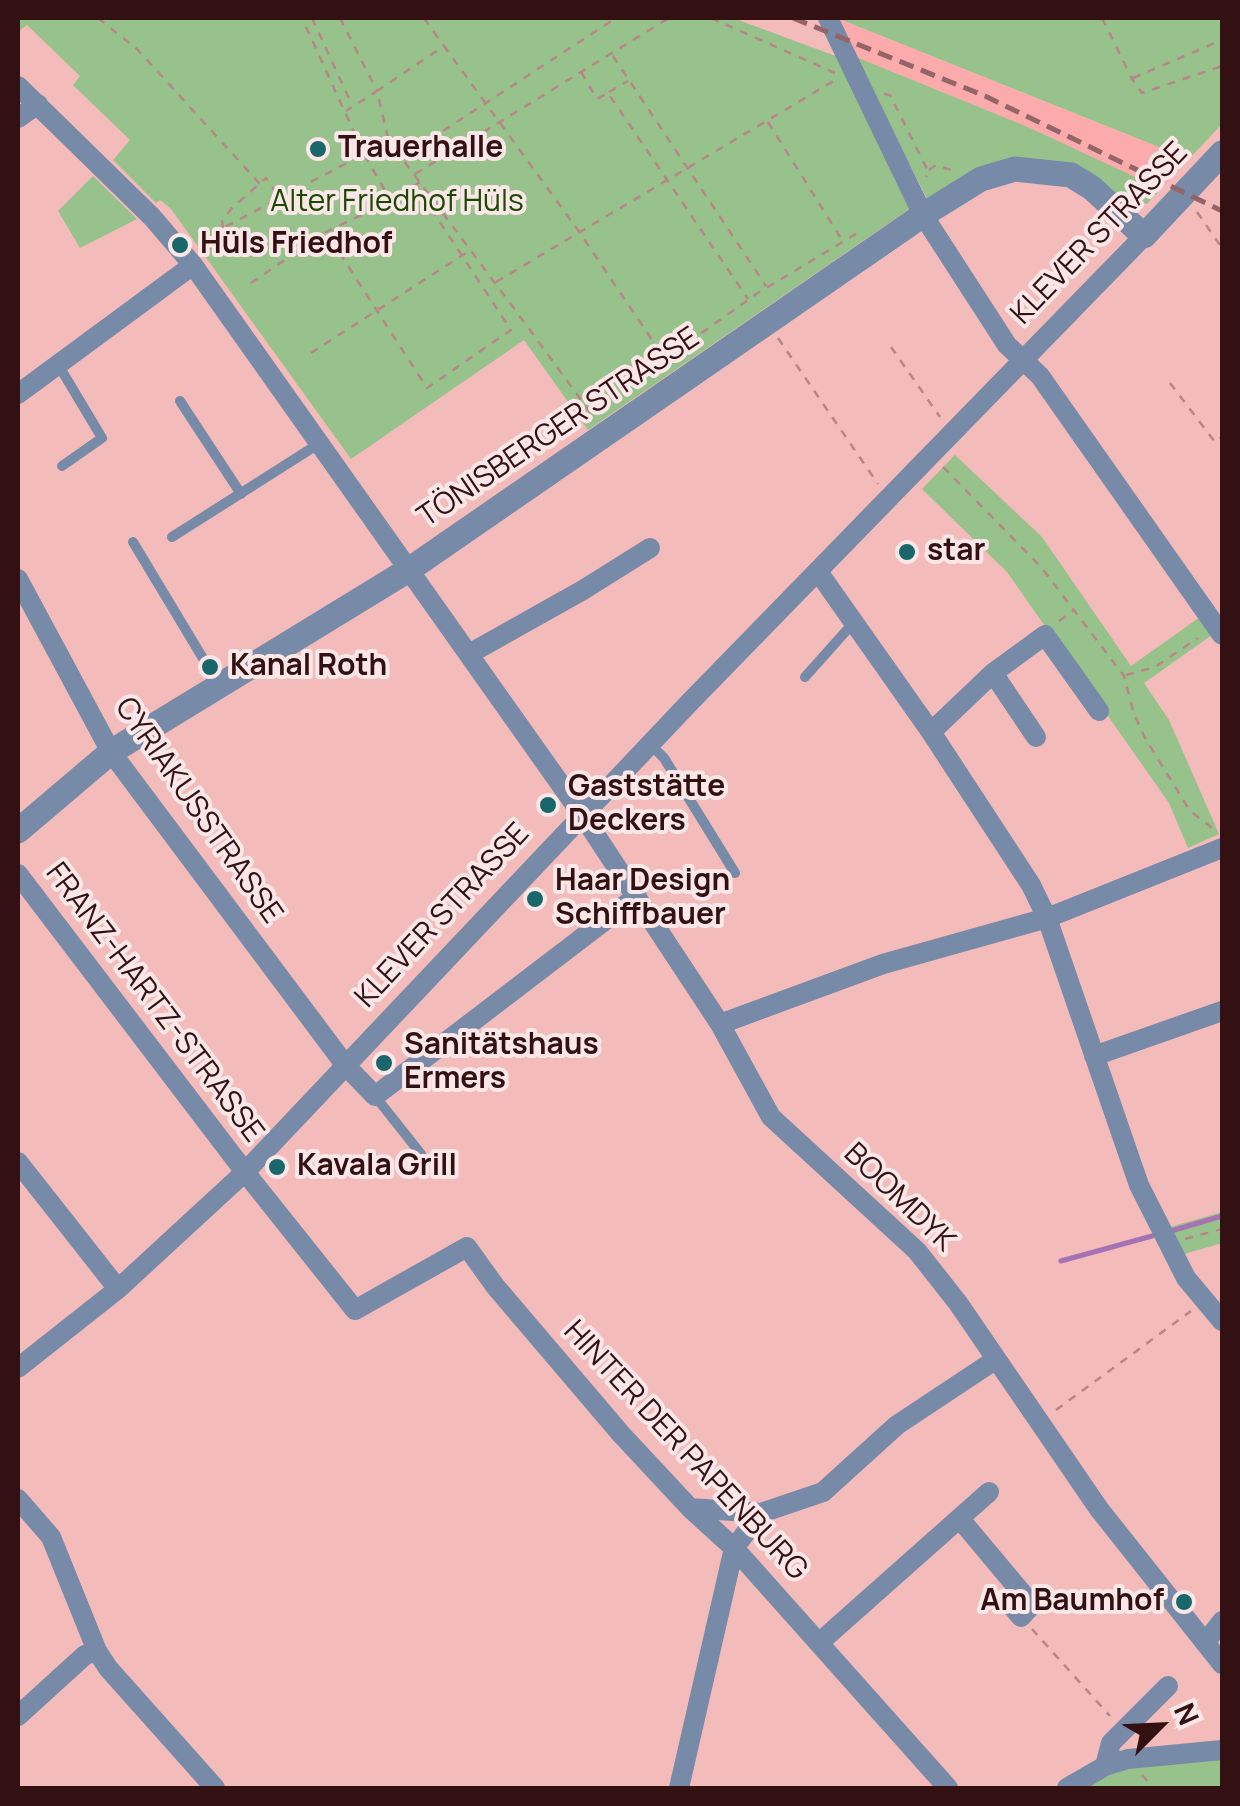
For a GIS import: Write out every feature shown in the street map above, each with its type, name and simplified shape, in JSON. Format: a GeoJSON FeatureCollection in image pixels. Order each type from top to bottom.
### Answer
{"type":"FeatureCollection","features":[{"type":"Feature","properties":{"kind":"street","name":"KLEVER STRASSE"},"geometry":{"type":"LineString","coordinates":[[828,18],[923,215],[1007,345],[1024,360]]}},
{"type":"Feature","properties":{"kind":"street","name":"BOOMDYK"},"geometry":{"type":"LineString","coordinates":[[18,86],[152,217],[193,265],[583,816],[720,1024],[770,1117],[917,1251],[958,1303],[1099,1509],[1222,1664]]}},
{"type":"Feature","properties":{"kind":"street"},"geometry":{"type":"LineString","coordinates":[[18,118],[38,104]]}},
{"type":"Feature","properties":{"kind":"street","name":"KLEVER STRASSE"},"geometry":{"type":"LineString","coordinates":[[18,1368],[118,1289],[245,1172],[1222,153]]}},
{"type":"Feature","properties":{"kind":"street","name":"TÖNISBERGER STRASSE"},"geometry":{"type":"LineString","coordinates":[[18,830],[111,752],[410,569],[923,215],[981,180],[1015,169],[1071,175],[1092,188],[1144,236]]}},
{"type":"Feature","properties":{"kind":"street"},"geometry":{"type":"LineString","coordinates":[[18,394],[193,265]]}},
{"type":"Feature","properties":{"kind":"street"},"geometry":{"type":"LineString","coordinates":[[1024,360],[1040,376],[1219,631]]}},
{"type":"Feature","properties":{"kind":"street"},"geometry":{"type":"LineString","coordinates":[[469,654],[650,548]]}},
{"type":"Feature","properties":{"kind":"street"},"geometry":{"type":"LineString","coordinates":[[819,573],[1031,884],[1047,918],[1138,1185],[1186,1278],[1222,1321]]}},
{"type":"Feature","properties":{"kind":"street","name":"CYRIAKUSSTRASSE"},"geometry":{"type":"LineString","coordinates":[[18,579],[111,752],[346,1066],[375,1096]]}},
{"type":"Feature","properties":{"kind":"street"},"geometry":{"type":"LineString","coordinates":[[931,732],[992,673],[1045,635],[1099,712]]}},
{"type":"Feature","properties":{"kind":"street"},"geometry":{"type":"LineString","coordinates":[[992,673],[1036,737]]}},
{"type":"Feature","properties":{"kind":"street"},"geometry":{"type":"LineString","coordinates":[[720,1024],[883,964],[1047,918],[1221,849]]}},
{"type":"Feature","properties":{"kind":"street","name":"FRANZ-HARTZ-STRASSE"},"geometry":{"type":"LineString","coordinates":[[18,874],[355,1310]]}},
{"type":"Feature","properties":{"kind":"street"},"geometry":{"type":"LineString","coordinates":[[375,1096],[637,896]]}},
{"type":"Feature","properties":{"kind":"street"},"geometry":{"type":"LineString","coordinates":[[1094,1056],[1222,1010]]}},
{"type":"Feature","properties":{"kind":"street"},"geometry":{"type":"LineString","coordinates":[[18,1162],[118,1289]]}},
{"type":"Feature","properties":{"kind":"street","name":"HINTER DER PAPENBURG"},"geometry":{"type":"LineString","coordinates":[[355,1310],[467,1247],[556,1359],[690,1508],[734,1548],[820,1642],[948,1788]]}},
{"type":"Feature","properties":{"kind":"street"},"geometry":{"type":"LineString","coordinates":[[690,1508],[761,1513],[823,1492],[898,1425],[995,1360]]}},
{"type":"Feature","properties":{"kind":"street"},"geometry":{"type":"LineString","coordinates":[[820,1642],[989,1492]]}},
{"type":"Feature","properties":{"kind":"street"},"geometry":{"type":"LineString","coordinates":[[18,1499],[51,1537],[108,1668],[215,1788]]}},
{"type":"Feature","properties":{"kind":"street"},"geometry":{"type":"LineString","coordinates":[[679,1788],[734,1548],[761,1513]]}},
{"type":"Feature","properties":{"kind":"street"},"geometry":{"type":"LineString","coordinates":[[960,1519],[1032,1605],[1021,1617]]}},
{"type":"Feature","properties":{"kind":"street"},"geometry":{"type":"LineString","coordinates":[[1206,1643],[1222,1621]]}},
{"type":"Feature","properties":{"kind":"street"},"geometry":{"type":"LineString","coordinates":[[18,1716],[86,1655],[98,1651]]}},
{"type":"Feature","properties":{"kind":"street"},"geometry":{"type":"LineString","coordinates":[[1105,1766],[1111,1743],[1168,1686]]}},
{"type":"Feature","properties":{"kind":"street"},"geometry":{"type":"LineString","coordinates":[[1067,1788],[1105,1766],[1128,1759],[1222,1750]]}},
{"type":"Feature","properties":{"kind":"lane"},"geometry":{"type":"LineString","coordinates":[[59,366],[102,438],[62,466]]}},
{"type":"Feature","properties":{"kind":"lane"},"geometry":{"type":"LineString","coordinates":[[180,400],[241,494]]}},
{"type":"Feature","properties":{"kind":"lane"},"geometry":{"type":"LineString","coordinates":[[172,536],[320,443]]}},
{"type":"Feature","properties":{"kind":"lane"},"geometry":{"type":"LineString","coordinates":[[133,542],[220,686]]}},
{"type":"Feature","properties":{"kind":"lane"},"geometry":{"type":"LineString","coordinates":[[805,678],[855,622]]}},
{"type":"Feature","properties":{"kind":"lane"},"geometry":{"type":"LineString","coordinates":[[651,746],[664,758],[735,872]]}},
{"type":"Feature","properties":{"kind":"lane"},"geometry":{"type":"LineString","coordinates":[[375,1096],[420,1154]]}},
{"type":"Feature","properties":{"kind":"path"},"geometry":{"type":"LineString","coordinates":[[98,18],[137,49],[260,184]]}},
{"type":"Feature","properties":{"kind":"path"},"geometry":{"type":"LineString","coordinates":[[302,18],[364,154],[391,201]]}},
{"type":"Feature","properties":{"kind":"path"},"geometry":{"type":"LineString","coordinates":[[312,18],[352,107]]}},
{"type":"Feature","properties":{"kind":"path"},"geometry":{"type":"LineString","coordinates":[[326,232],[427,388],[511,330],[414,174],[388,140],[377,91],[340,18]]}},
{"type":"Feature","properties":{"kind":"path"},"geometry":{"type":"LineString","coordinates":[[424,18],[580,233],[666,360]]}},
{"type":"Feature","properties":{"kind":"path"},"geometry":{"type":"LineString","coordinates":[[402,158],[616,18]]}},
{"type":"Feature","properties":{"kind":"path"},"geometry":{"type":"LineString","coordinates":[[414,174],[670,18]]}},
{"type":"Feature","properties":{"kind":"path"},"geometry":{"type":"LineString","coordinates":[[495,283],[842,76],[711,18]]}},
{"type":"Feature","properties":{"kind":"path"},"geometry":{"type":"LineString","coordinates":[[1102,18],[1142,93],[1222,66]]}},
{"type":"Feature","properties":{"kind":"path"},"geometry":{"type":"LineString","coordinates":[[1132,79],[1222,40]]}},
{"type":"Feature","properties":{"kind":"path"},"geometry":{"type":"LineString","coordinates":[[345,112],[444,46]]}},
{"type":"Feature","properties":{"kind":"path"},"geometry":{"type":"LineString","coordinates":[[612,53],[767,288]]}},
{"type":"Feature","properties":{"kind":"path"},"geometry":{"type":"LineString","coordinates":[[580,72],[597,98],[629,80]]}},
{"type":"Feature","properties":{"kind":"path"},"geometry":{"type":"LineString","coordinates":[[608,93],[748,300]]}},
{"type":"Feature","properties":{"kind":"path"},"geometry":{"type":"LineString","coordinates":[[768,121],[844,243]]}},
{"type":"Feature","properties":{"kind":"path"},"geometry":{"type":"LineString","coordinates":[[193,265],[212,249],[223,228],[388,140]]}},
{"type":"Feature","properties":{"kind":"path"},"geometry":{"type":"LineString","coordinates":[[223,228],[222,221],[232,208],[266,178],[280,198]]}},
{"type":"Feature","properties":{"kind":"path"},"geometry":{"type":"LineString","coordinates":[[418,183],[590,412],[748,300],[859,232]]}},
{"type":"Feature","properties":{"kind":"path"},"geometry":{"type":"LineString","coordinates":[[251,283],[326,232],[391,201],[418,183]]}},
{"type":"Feature","properties":{"kind":"path"},"geometry":{"type":"LineString","coordinates":[[1180,198],[1199,214],[1222,248]]}},
{"type":"Feature","properties":{"kind":"path"},"geometry":{"type":"LineString","coordinates":[[311,352],[470,250]]}},
{"type":"Feature","properties":{"kind":"path"},"geometry":{"type":"LineString","coordinates":[[769,324],[890,499]]}},
{"type":"Feature","properties":{"kind":"path"},"geometry":{"type":"LineString","coordinates":[[891,347],[952,435]]}},
{"type":"Feature","properties":{"kind":"path"},"geometry":{"type":"LineString","coordinates":[[1170,383],[1215,442],[1222,437]]}},
{"type":"Feature","properties":{"kind":"path"},"geometry":{"type":"LineString","coordinates":[[932,456],[1041,567],[1124,676],[1145,738],[1190,811],[1210,826],[1221,849]]}},
{"type":"Feature","properties":{"kind":"path"},"geometry":{"type":"LineString","coordinates":[[1124,676],[1155,667],[1219,631]]}},
{"type":"Feature","properties":{"kind":"path"},"geometry":{"type":"LineString","coordinates":[[1168,1244],[1222,1229]]}},
{"type":"Feature","properties":{"kind":"path"},"geometry":{"type":"LineString","coordinates":[[1039,1423],[1205,1300]]}},
{"type":"Feature","properties":{"kind":"path"},"geometry":{"type":"LineString","coordinates":[[1021,1617],[1122,1730]]}},
{"type":"Feature","properties":{"kind":"shaded area"},"geometry":{"type":"Polygon","coordinates":[[[837,18],[1189,159],[1161,189],[1028,127],[856,57],[837,18]]]}},
{"type":"Feature","properties":{"kind":"green space","name":"Alter Friedhof Hüls"},"geometry":{"type":"Polygon","coordinates":[[[18,18],[733,18],[841,58],[915,205],[588,430],[524,340],[351,459],[171,209],[160,200],[156,203],[113,160],[130,140],[73,85],[80,76],[27,25],[18,28],[18,18]]]}},
{"type":"Feature","properties":{"kind":"green space"},"geometry":{"type":"Polygon","coordinates":[[[837,18],[1222,18],[1222,124],[1189,159],[837,18]]]}},
{"type":"Feature","properties":{"kind":"green space"},"geometry":{"type":"Polygon","coordinates":[[[856,57],[1028,127],[1161,189],[1147,204],[1123,198],[1069,165],[928,201],[856,57]]]}},
{"type":"Feature","properties":{"kind":"green space"},"geometry":{"type":"Polygon","coordinates":[[[93,176],[137,219],[80,248],[58,211],[93,176]]]}},
{"type":"Feature","properties":{"kind":"green space"},"geometry":{"type":"Polygon","coordinates":[[[955,455],[1042,537],[1131,666],[1200,617],[1212,635],[1144,683],[1169,720],[1219,834],[1188,848],[1169,803],[1007,572],[922,489],[955,455]]]}},
{"type":"Feature","properties":{"kind":"green space"},"geometry":{"type":"Polygon","coordinates":[[[1222,1212],[1222,1243],[1181,1255],[1166,1228],[1222,1212]]]}},
{"type":"Feature","properties":{"kind":"green space"},"geometry":{"type":"Polygon","coordinates":[[[1222,1759],[1222,1788],[1081,1788],[1124,1770],[1169,1761],[1222,1759]]]}},
{"type":"Feature","properties":{"kind":"waterway"},"geometry":{"type":"LineString","coordinates":[[1171,1231],[1222,1216]]}},
{"type":"Feature","properties":{"kind":"waterway"},"geometry":{"type":"LineString","coordinates":[[1061,1261],[1152,1236]]}},
{"type":"Feature","properties":{"kind":"railway"},"geometry":{"type":"LineString","coordinates":[[793,18],[985,96],[1222,211]]}},
{"type":"Feature","properties":{"kind":"place","name":"Trauerhalle"},"geometry":{"type":"Point","coordinates":[318,149]}},
{"type":"Feature","properties":{"kind":"place","name":"Hüls Friedhof"},"geometry":{"type":"Point","coordinates":[180,245]}},
{"type":"Feature","properties":{"kind":"place","name":"star"},"geometry":{"type":"Point","coordinates":[907,552]}},
{"type":"Feature","properties":{"kind":"place","name":"Kanal Roth"},"geometry":{"type":"Point","coordinates":[210,667]}},
{"type":"Feature","properties":{"kind":"place","name":"Gaststätte Deckers"},"geometry":{"type":"Point","coordinates":[548,805]}},
{"type":"Feature","properties":{"kind":"place","name":"Haar Design Schiffbauer"},"geometry":{"type":"Point","coordinates":[535,899]}},
{"type":"Feature","properties":{"kind":"place","name":"Sanitätshaus Ermers"},"geometry":{"type":"Point","coordinates":[384,1063]}},
{"type":"Feature","properties":{"kind":"place","name":"Kavala Grill"},"geometry":{"type":"Point","coordinates":[277,1167]}},
{"type":"Feature","properties":{"kind":"place","name":"Am Baumhof"},"geometry":{"type":"Point","coordinates":[1184,1602]}}]}
